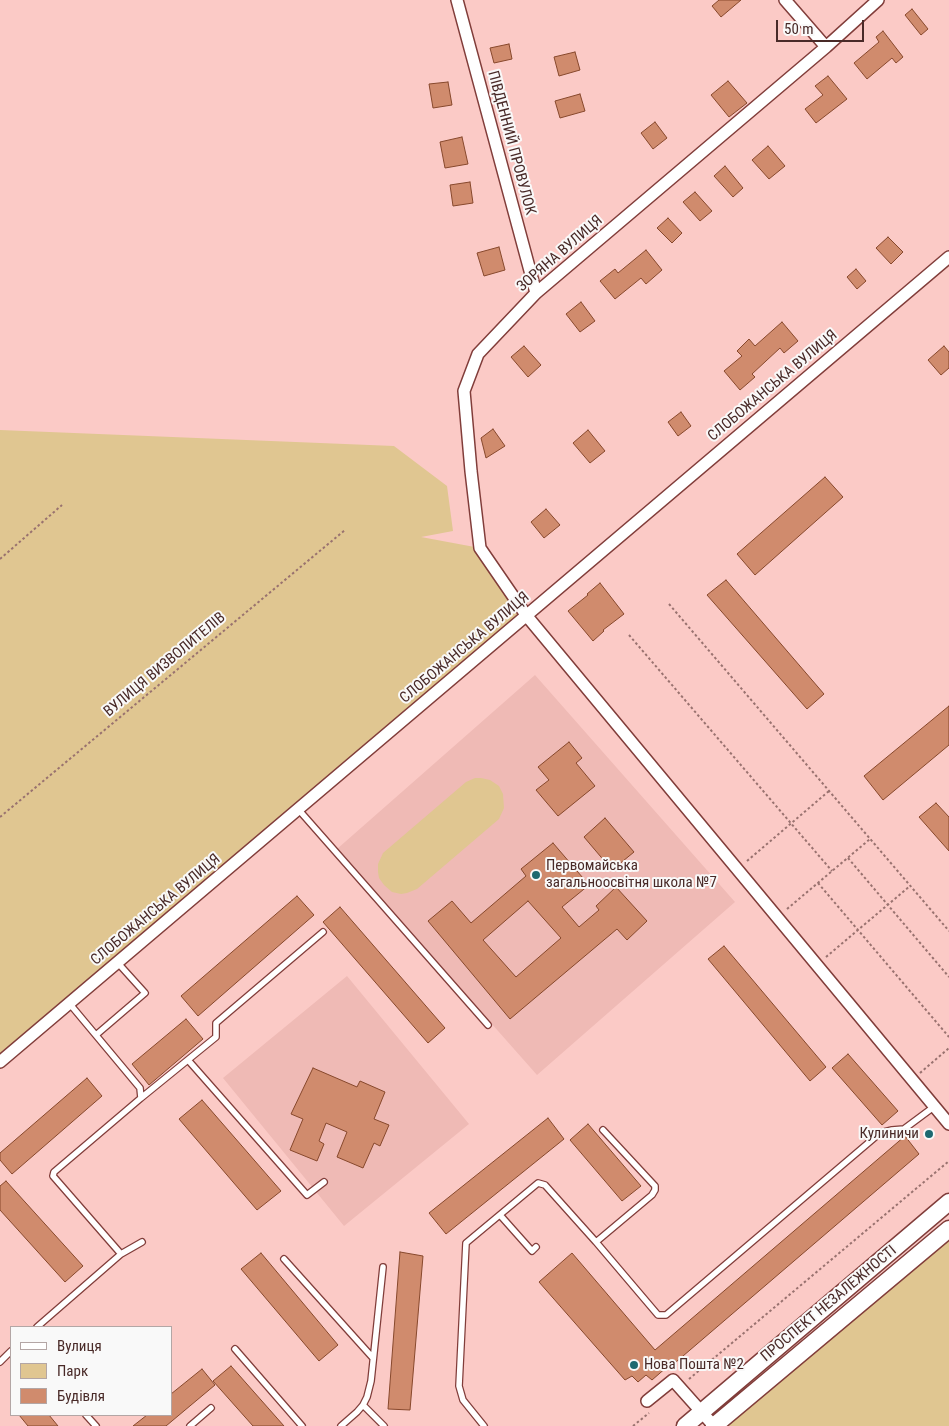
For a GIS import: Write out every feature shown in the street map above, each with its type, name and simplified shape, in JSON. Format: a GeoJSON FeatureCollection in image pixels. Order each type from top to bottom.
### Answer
{"type":"FeatureCollection","features":[{"type":"Feature","properties":{"kind":"street","name":"ПІВДЕННИЙ ПРОВУЛОК"},"geometry":{"type":"LineString","coordinates":[[457,0],[536,293]]}},
{"type":"Feature","properties":{"kind":"street"},"geometry":{"type":"LineString","coordinates":[[785,0],[826,47]]}},
{"type":"Feature","properties":{"kind":"street","name":"ЗОРЯНА ВУЛИЦЯ"},"geometry":{"type":"LineString","coordinates":[[878,0],[826,47],[536,293],[478,354],[464,391],[480,548],[526,615],[949,1124]]}},
{"type":"Feature","properties":{"kind":"street","name":"СЛОБОЖАНСЬКА ВУЛИЦЯ"},"geometry":{"type":"LineString","coordinates":[[0,1062],[949,257]]}},
{"type":"Feature","properties":{"kind":"street","name":"ПРОСПЕКТ НЕЗАЛЕЖНОСТІ"},"geometry":{"type":"LineString","coordinates":[[685,1426],[949,1202]]}},
{"type":"Feature","properties":{"kind":"street","name":"ПРОСПЕКТ НЕЗАЛЕЖНОСТІ"},"geometry":{"type":"LineString","coordinates":[[714,1426],[949,1229]]}},
{"type":"Feature","properties":{"kind":"street"},"geometry":{"type":"LineString","coordinates":[[650,1405],[673,1380],[714,1426]]}},
{"type":"Feature","properties":{"kind":"lane"},"geometry":{"type":"LineString","coordinates":[[298,809],[488,1025]]}},
{"type":"Feature","properties":{"kind":"lane"},"geometry":{"type":"LineString","coordinates":[[121,1254],[53,1176],[54,1172],[216,1037],[216,1023],[323,932]]}},
{"type":"Feature","properties":{"kind":"lane"},"geometry":{"type":"LineString","coordinates":[[96,1035],[145,993],[117,962]]}},
{"type":"Feature","properties":{"kind":"lane"},"geometry":{"type":"LineString","coordinates":[[69,1003],[140,1088],[141,1098]]}},
{"type":"Feature","properties":{"kind":"lane"},"geometry":{"type":"LineString","coordinates":[[188,1060],[307,1196],[324,1182]]}},
{"type":"Feature","properties":{"kind":"lane"},"geometry":{"type":"LineString","coordinates":[[484,1426],[463,1400],[458,1386],[466,1243],[538,1183],[545,1185],[658,1315],[666,1315],[880,1133],[904,1130],[935,1106]]}},
{"type":"Feature","properties":{"kind":"lane"},"geometry":{"type":"LineString","coordinates":[[596,1242],[652,1195],[655,1190],[655,1186],[603,1130]]}},
{"type":"Feature","properties":{"kind":"lane"},"geometry":{"type":"LineString","coordinates":[[500,1215],[532,1251],[536,1247]]}},
{"type":"Feature","properties":{"kind":"lane"},"geometry":{"type":"LineString","coordinates":[[39,1326],[121,1254],[142,1242]]}},
{"type":"Feature","properties":{"kind":"lane"},"geometry":{"type":"LineString","coordinates":[[284,1259],[373,1358]]}},
{"type":"Feature","properties":{"kind":"lane"},"geometry":{"type":"LineString","coordinates":[[341,1426],[358,1412],[367,1397],[371,1381],[383,1267]]}},
{"type":"Feature","properties":{"kind":"lane"},"geometry":{"type":"LineString","coordinates":[[235,1349],[302,1426]]}},
{"type":"Feature","properties":{"kind":"lane"},"geometry":{"type":"LineString","coordinates":[[0,1362],[10,1352]]}},
{"type":"Feature","properties":{"kind":"lane"},"geometry":{"type":"LineString","coordinates":[[363,1405],[384,1426]]}},
{"type":"Feature","properties":{"kind":"lane"},"geometry":{"type":"LineString","coordinates":[[190,1426],[211,1408]]}},
{"type":"Feature","properties":{"kind":"lane"},"geometry":{"type":"LineString","coordinates":[[87,1416],[96,1426]]}},
{"type":"Feature","properties":{"kind":"path"},"geometry":{"type":"LineString","coordinates":[[0,559],[62,505]]}},
{"type":"Feature","properties":{"kind":"path","name":"ВУЛИЦЯ ВИЗВОЛИТЕЛІВ"},"geometry":{"type":"LineString","coordinates":[[0,818],[345,530]]}},
{"type":"Feature","properties":{"kind":"path"},"geometry":{"type":"LineString","coordinates":[[669,604],[949,931]]}},
{"type":"Feature","properties":{"kind":"path"},"geometry":{"type":"LineString","coordinates":[[630,634],[832,871]]}},
{"type":"Feature","properties":{"kind":"path"},"geometry":{"type":"LineString","coordinates":[[737,869],[829,791]]}},
{"type":"Feature","properties":{"kind":"path"},"geometry":{"type":"LineString","coordinates":[[778,917],[870,839]]}},
{"type":"Feature","properties":{"kind":"path"},"geometry":{"type":"LineString","coordinates":[[848,858],[949,977]]}},
{"type":"Feature","properties":{"kind":"path"},"geometry":{"type":"LineString","coordinates":[[818,883],[949,1037]]}},
{"type":"Feature","properties":{"kind":"path"},"geometry":{"type":"LineString","coordinates":[[817,965],[910,886]]}},
{"type":"Feature","properties":{"kind":"path"},"geometry":{"type":"LineString","coordinates":[[912,1079],[949,1048]]}},
{"type":"Feature","properties":{"kind":"path"},"geometry":{"type":"LineString","coordinates":[[680,1387],[949,1161]]}},
{"type":"Feature","properties":{"kind":"path"},"geometry":{"type":"LineString","coordinates":[[633,1426],[650,1405]]}},
{"type":"Feature","properties":{"kind":"shaded area","name":"Первомайська загальноосвітня школа №7"},"geometry":{"type":"Polygon","coordinates":[[[535,675],[735,902],[537,1075],[337,849],[535,675]]]}},
{"type":"Feature","properties":{"kind":"shaded area"},"geometry":{"type":"Polygon","coordinates":[[[347,976],[469,1124],[344,1226],[223,1078],[347,976]]]}},
{"type":"Feature","properties":{"kind":"green space"},"geometry":{"type":"Polygon","coordinates":[[[0,430],[394,446],[447,486],[453,531],[421,537],[480,548],[526,615],[0,1062],[0,430]]]}},
{"type":"Feature","properties":{"kind":"green space"},"geometry":{"type":"Polygon","coordinates":[[[475,778],[490,780],[499,786],[503,794],[504,808],[499,819],[417,889],[401,894],[392,892],[379,878],[378,864],[383,853],[466,782],[475,778]]]}},
{"type":"Feature","properties":{"kind":"green space"},"geometry":{"type":"Polygon","coordinates":[[[949,1230],[949,1426],[719,1426],[949,1230]]]}},
{"type":"Feature","properties":{"kind":"building"},"geometry":{"type":"Polygon","coordinates":[[[719,0],[741,0],[721,17],[712,6],[719,0]]]}},
{"type":"Feature","properties":{"kind":"building"},"geometry":{"type":"Polygon","coordinates":[[[912,9],[928,29],[921,35],[905,15],[912,9]]]}},
{"type":"Feature","properties":{"kind":"building"},"geometry":{"type":"Polygon","coordinates":[[[883,31],[903,57],[896,63],[892,58],[867,79],[854,63],[879,42],[876,37],[883,31]]]}},
{"type":"Feature","properties":{"kind":"building"},"geometry":{"type":"Polygon","coordinates":[[[509,44],[512,59],[494,63],[490,48],[509,44]]]}},
{"type":"Feature","properties":{"kind":"building"},"geometry":{"type":"Polygon","coordinates":[[[575,52],[580,70],[559,76],[554,57],[575,52]]]}},
{"type":"Feature","properties":{"kind":"building"},"geometry":{"type":"Polygon","coordinates":[[[828,76],[847,99],[816,123],[805,109],[823,95],[815,86],[828,76]]]}},
{"type":"Feature","properties":{"kind":"building"},"geometry":{"type":"Polygon","coordinates":[[[728,81],[747,103],[729,117],[711,95],[728,81]]]}},
{"type":"Feature","properties":{"kind":"building"},"geometry":{"type":"Polygon","coordinates":[[[448,82],[452,105],[433,108],[429,84],[448,82]]]}},
{"type":"Feature","properties":{"kind":"building"},"geometry":{"type":"Polygon","coordinates":[[[580,94],[585,111],[560,118],[555,101],[580,94]]]}},
{"type":"Feature","properties":{"kind":"building"},"geometry":{"type":"Polygon","coordinates":[[[655,122],[667,138],[653,149],[641,133],[655,122]]]}},
{"type":"Feature","properties":{"kind":"building"},"geometry":{"type":"Polygon","coordinates":[[[462,137],[468,164],[445,168],[440,142],[462,137]]]}},
{"type":"Feature","properties":{"kind":"building"},"geometry":{"type":"Polygon","coordinates":[[[768,146],[785,166],[769,179],[752,160],[768,146]]]}},
{"type":"Feature","properties":{"kind":"building"},"geometry":{"type":"Polygon","coordinates":[[[725,166],[743,188],[733,197],[714,176],[725,166]]]}},
{"type":"Feature","properties":{"kind":"building"},"geometry":{"type":"Polygon","coordinates":[[[470,182],[473,203],[453,206],[450,185],[470,182]]]}},
{"type":"Feature","properties":{"kind":"building"},"geometry":{"type":"Polygon","coordinates":[[[695,192],[712,211],[700,221],[683,202],[695,192]]]}},
{"type":"Feature","properties":{"kind":"building"},"geometry":{"type":"Polygon","coordinates":[[[668,218],[682,233],[672,243],[657,228],[668,218]]]}},
{"type":"Feature","properties":{"kind":"building"},"geometry":{"type":"Polygon","coordinates":[[[888,237],[903,252],[891,264],[876,248],[888,237]]]}},
{"type":"Feature","properties":{"kind":"building"},"geometry":{"type":"Polygon","coordinates":[[[499,247],[505,270],[484,276],[477,253],[499,247]]]}},
{"type":"Feature","properties":{"kind":"building"},"geometry":{"type":"Polygon","coordinates":[[[646,250],[662,270],[646,284],[641,278],[615,299],[600,281],[615,269],[618,273],[646,250]]]}},
{"type":"Feature","properties":{"kind":"building"},"geometry":{"type":"Polygon","coordinates":[[[856,269],[866,281],[857,289],[847,277],[856,269]]]}},
{"type":"Feature","properties":{"kind":"building"},"geometry":{"type":"Polygon","coordinates":[[[581,302],[595,321],[580,332],[566,314],[581,302]]]}},
{"type":"Feature","properties":{"kind":"building"},"geometry":{"type":"Polygon","coordinates":[[[782,322],[798,341],[784,353],[780,348],[752,374],[755,377],[740,390],[724,371],[742,356],[737,351],[749,339],[755,346],[782,322]]]}},
{"type":"Feature","properties":{"kind":"building"},"geometry":{"type":"Polygon","coordinates":[[[524,346],[541,365],[528,377],[511,357],[524,346]]]}},
{"type":"Feature","properties":{"kind":"building"},"geometry":{"type":"Polygon","coordinates":[[[944,346],[949,352],[949,368],[941,375],[928,360],[944,346]]]}},
{"type":"Feature","properties":{"kind":"building"},"geometry":{"type":"Polygon","coordinates":[[[681,412],[691,426],[678,436],[668,422],[681,412]]]}},
{"type":"Feature","properties":{"kind":"building"},"geometry":{"type":"Polygon","coordinates":[[[493,429],[505,446],[486,458],[481,438],[493,429]]]}},
{"type":"Feature","properties":{"kind":"building"},"geometry":{"type":"Polygon","coordinates":[[[588,430],[605,451],[590,463],[573,443],[588,430]]]}},
{"type":"Feature","properties":{"kind":"building"},"geometry":{"type":"Polygon","coordinates":[[[825,477],[843,497],[755,575],[737,554],[825,477]]]}},
{"type":"Feature","properties":{"kind":"building"},"geometry":{"type":"Polygon","coordinates":[[[546,509],[560,525],[544,538],[531,522],[546,509]]]}},
{"type":"Feature","properties":{"kind":"building"},"geometry":{"type":"Polygon","coordinates":[[[726,580],[824,694],[807,709],[707,595],[726,580]]]}},
{"type":"Feature","properties":{"kind":"building"},"geometry":{"type":"Polygon","coordinates":[[[600,583],[624,614],[603,630],[593,641],[568,611],[600,583]]]}},
{"type":"Feature","properties":{"kind":"building"},"geometry":{"type":"Polygon","coordinates":[[[949,706],[949,745],[883,800],[864,776],[949,706]]]}},
{"type":"Feature","properties":{"kind":"building"},"geometry":{"type":"Polygon","coordinates":[[[569,742],[582,758],[576,763],[595,786],[558,816],[536,790],[549,780],[538,767],[569,742]]]}},
{"type":"Feature","properties":{"kind":"building"},"geometry":{"type":"Polygon","coordinates":[[[936,803],[949,817],[949,851],[919,817],[936,803]]]}},
{"type":"Feature","properties":{"kind":"building"},"geometry":{"type":"Polygon","coordinates":[[[605,818],[634,852],[612,870],[584,837],[605,818]]]}},
{"type":"Feature","properties":{"kind":"building"},"geometry":{"type":"Polygon","coordinates":[[[553,843],[589,885],[562,907],[579,927],[599,910],[596,906],[616,887],[647,921],[627,940],[617,929],[510,1019],[428,921],[452,901],[471,923],[526,876],[521,869],[553,843]],[[528,901],[483,940],[516,977],[561,938],[528,901]]]}},
{"type":"Feature","properties":{"kind":"building"},"geometry":{"type":"Polygon","coordinates":[[[297,896],[314,915],[198,1016],[181,996],[297,896]]]}},
{"type":"Feature","properties":{"kind":"building"},"geometry":{"type":"Polygon","coordinates":[[[340,907],[445,1028],[428,1043],[323,922],[340,907]]]}},
{"type":"Feature","properties":{"kind":"building"},"geometry":{"type":"Polygon","coordinates":[[[724,946],[826,1067],[810,1081],[708,959],[724,946]]]}},
{"type":"Feature","properties":{"kind":"building"},"geometry":{"type":"Polygon","coordinates":[[[186,1019],[203,1039],[149,1085],[132,1064],[186,1019]]]}},
{"type":"Feature","properties":{"kind":"building"},"geometry":{"type":"Polygon","coordinates":[[[848,1054],[898,1111],[882,1125],[832,1068],[848,1054]]]}},
{"type":"Feature","properties":{"kind":"building"},"geometry":{"type":"Polygon","coordinates":[[[313,1068],[357,1087],[360,1081],[385,1092],[374,1119],[389,1125],[380,1146],[374,1143],[363,1168],[337,1157],[347,1132],[326,1123],[319,1141],[324,1144],[317,1161],[290,1150],[303,1119],[291,1114],[313,1068]]]}},
{"type":"Feature","properties":{"kind":"building"},"geometry":{"type":"Polygon","coordinates":[[[87,1078],[102,1096],[12,1174],[0,1160],[0,1153],[87,1078]]]}},
{"type":"Feature","properties":{"kind":"building"},"geometry":{"type":"Polygon","coordinates":[[[202,1100],[281,1191],[257,1210],[179,1119],[202,1100]]]}},
{"type":"Feature","properties":{"kind":"building"},"geometry":{"type":"Polygon","coordinates":[[[548,1118],[564,1139],[446,1234],[429,1213],[548,1118]]]}},
{"type":"Feature","properties":{"kind":"building"},"geometry":{"type":"Polygon","coordinates":[[[588,1124],[641,1186],[622,1201],[570,1140],[588,1124]]]}},
{"type":"Feature","properties":{"kind":"building"},"geometry":{"type":"Polygon","coordinates":[[[905,1136],[919,1154],[676,1362],[675,1360],[652,1380],[646,1375],[638,1382],[632,1376],[625,1380],[539,1282],[572,1253],[655,1350],[905,1136]]]}},
{"type":"Feature","properties":{"kind":"building"},"geometry":{"type":"Polygon","coordinates":[[[6,1181],[83,1266],[65,1282],[0,1210],[0,1186],[6,1181]]]}},
{"type":"Feature","properties":{"kind":"building"},"geometry":{"type":"Polygon","coordinates":[[[400,1252],[423,1256],[410,1410],[388,1409],[400,1252]]]}},
{"type":"Feature","properties":{"kind":"building"},"geometry":{"type":"Polygon","coordinates":[[[261,1253],[338,1345],[319,1361],[241,1269],[261,1253]]]}},
{"type":"Feature","properties":{"kind":"building"},"geometry":{"type":"Polygon","coordinates":[[[231,1366],[284,1426],[253,1426],[213,1381],[231,1366]]]}},
{"type":"Feature","properties":{"kind":"building"},"geometry":{"type":"Polygon","coordinates":[[[202,1369],[215,1385],[166,1426],[133,1426],[146,1416],[172,1416],[172,1393],[202,1369]]]}},
{"type":"Feature","properties":{"kind":"building"},"geometry":{"type":"Polygon","coordinates":[[[20,1416],[50,1416],[58,1426],[28,1426],[20,1416]]]}},
{"type":"Feature","properties":{"kind":"place","name":"Первомайська загальноосвітня школа №7"},"geometry":{"type":"Point","coordinates":[536,875]}},
{"type":"Feature","properties":{"kind":"place","name":"Кулиничи"},"geometry":{"type":"Point","coordinates":[929,1134]}},
{"type":"Feature","properties":{"kind":"place","name":"Нова Пошта №2"},"geometry":{"type":"Point","coordinates":[634,1365]}}]}
